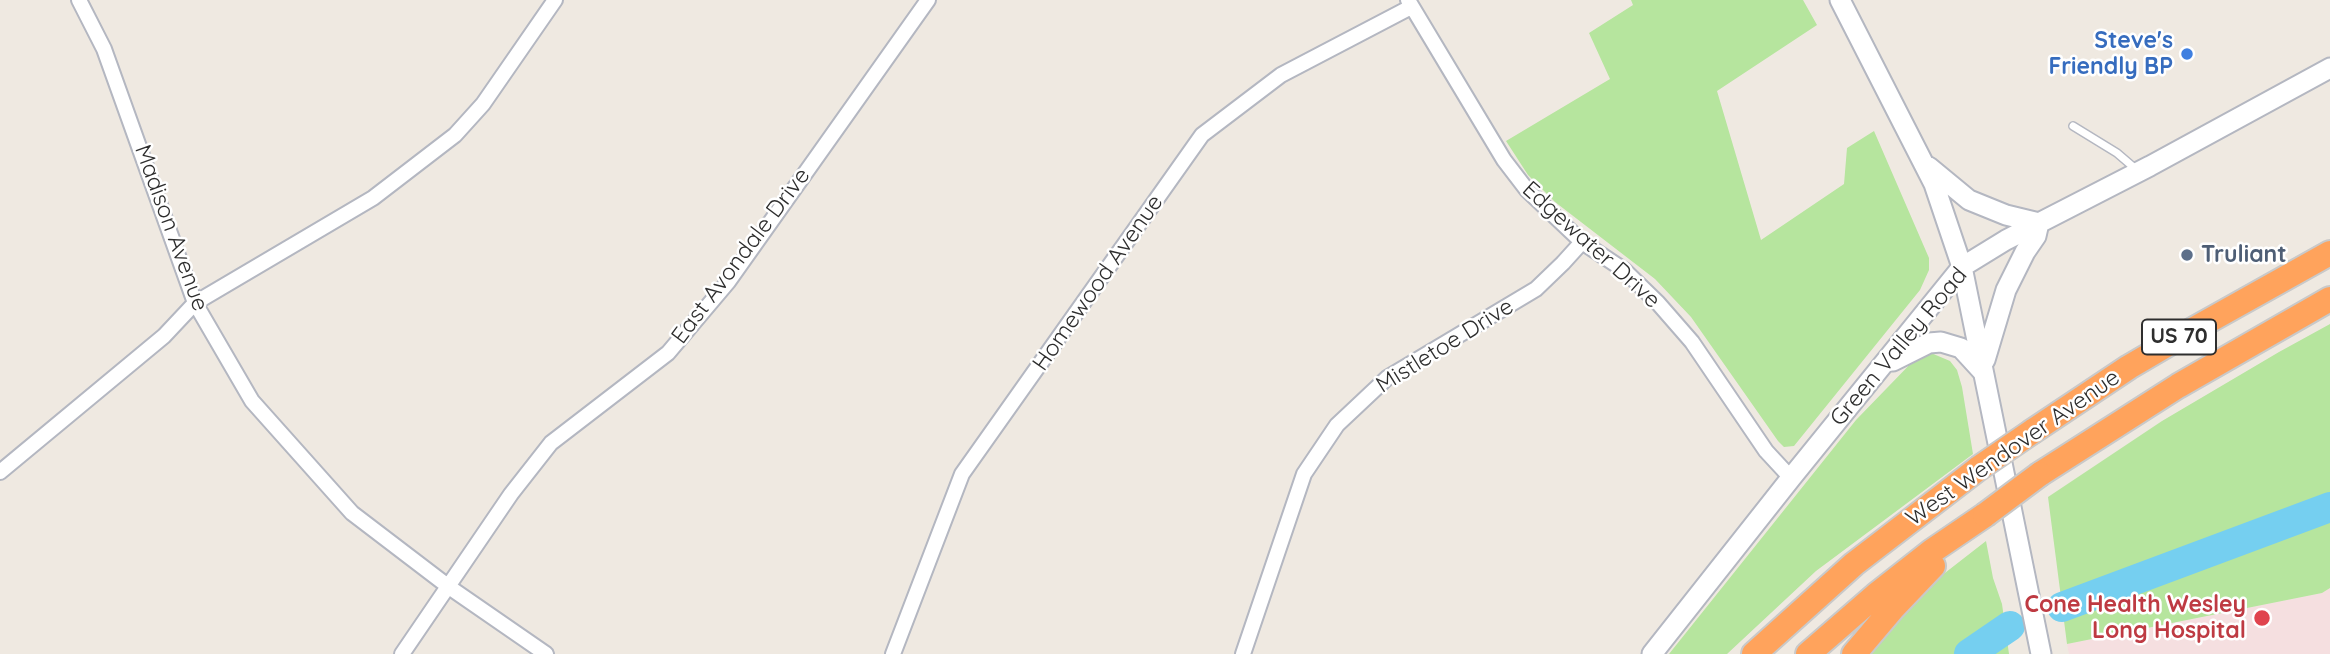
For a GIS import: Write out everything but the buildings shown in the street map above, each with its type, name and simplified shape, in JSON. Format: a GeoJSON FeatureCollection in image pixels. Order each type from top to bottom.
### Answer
{"type":"FeatureCollection","features":[{"type":"Feature","properties":{"kind":"highway","name":"West Wendover Avenue"},"geometry":{"type":"LineString","coordinates":[[1754,654],[1854,565],[1979,468],[2152,354],[2330,253]]}},
{"type":"Feature","properties":{"kind":"highway","name":"West Wendover Avenue"},"geometry":{"type":"LineString","coordinates":[[1808,654],[1932,551],[2040,474],[2178,386],[2330,299]]}},
{"type":"Feature","properties":{"kind":"highway"},"geometry":{"type":"LineString","coordinates":[[1854,654],[1893,608],[1980,518]]}},
{"type":"Feature","properties":{"kind":"main road"},"geometry":{"type":"LineString","coordinates":[[1840,0],[1934,184],[1962,267],[2041,654]]}},
{"type":"Feature","properties":{"kind":"main road","name":"Green Valley Road"},"geometry":{"type":"LineString","coordinates":[[1652,654],[1962,267],[1988,250],[2330,68]]}},
{"type":"Feature","properties":{"kind":"main road"},"geometry":{"type":"LineString","coordinates":[[1921,159],[1969,200],[2006,215],[2039,223],[2036,236],[2006,290],[1984,370]]}},
{"type":"Feature","properties":{"kind":"main road"},"geometry":{"type":"LineString","coordinates":[[1882,366],[1929,343],[1941,342],[1961,348],[1984,370]]}},
{"type":"Feature","properties":{"kind":"street","name":"Madison Avenue"},"geometry":{"type":"LineString","coordinates":[[79,0],[104,49],[195,303],[252,401],[352,513],[449,587],[546,654]]}},
{"type":"Feature","properties":{"kind":"street"},"geometry":{"type":"LineString","coordinates":[[0,472],[164,336],[195,303],[373,198],[455,135],[484,104],[555,0]]}},
{"type":"Feature","properties":{"kind":"street","name":"East Avondale Drive"},"geometry":{"type":"LineString","coordinates":[[402,654],[511,494],[551,443],[668,353],[728,282],[928,0]]}},
{"type":"Feature","properties":{"kind":"street","name":"Edgewater Drive"},"geometry":{"type":"LineString","coordinates":[[1409,4],[1504,160],[1527,190],[1582,242],[1624,270],[1658,303],[1692,342],[1766,451],[1791,478]]}},
{"type":"Feature","properties":{"kind":"street","name":"Homewood Avenue"},"geometry":{"type":"LineString","coordinates":[[893,654],[962,474],[1202,135],[1281,75],[1409,4]]}},
{"type":"Feature","properties":{"kind":"street","name":"Mistletoe Drive"},"geometry":{"type":"LineString","coordinates":[[1243,654],[1304,474],[1337,425],[1387,378],[1536,289],[1582,242]]}},
{"type":"Feature","properties":{"kind":"lane"},"geometry":{"type":"LineString","coordinates":[[2073,126],[2116,153],[2138,172]]}},
{"type":"Feature","properties":{"kind":"shaded area","name":"Cone Health Wesley Long Hospital"},"geometry":{"type":"Polygon","coordinates":[[[2330,588],[2330,654],[2069,654],[2067,644],[2322,593],[2330,588]]]}},
{"type":"Feature","properties":{"kind":"green space"},"geometry":{"type":"Polygon","coordinates":[[[1631,0],[1803,0],[1817,25],[1717,91],[1761,240],[1844,184],[1847,148],[1874,131],[1929,258],[1929,270],[1920,290],[1794,446],[1784,447],[1778,441],[1691,317],[1655,279],[1555,202],[1528,175],[1506,141],[1610,79],[1589,33],[1633,5],[1631,0]]]}},
{"type":"Feature","properties":{"kind":"green space"},"geometry":{"type":"Polygon","coordinates":[[[2330,324],[2330,588],[2322,593],[2067,644],[2048,497],[2162,421],[2330,324]]]}},
{"type":"Feature","properties":{"kind":"green space"},"geometry":{"type":"Polygon","coordinates":[[[1931,353],[1950,361],[1957,370],[1973,454],[1816,571],[1727,654],[1669,654],[1856,420],[1917,357],[1931,353]]]}},
{"type":"Feature","properties":{"kind":"green space"},"geometry":{"type":"Polygon","coordinates":[[[1986,541],[1993,578],[2002,604],[2009,654],[1868,654],[1888,627],[1932,583],[1986,541]]]}},
{"type":"Feature","properties":{"kind":"waterway"},"geometry":{"type":"LineString","coordinates":[[2062,607],[2330,507]]}},
{"type":"Feature","properties":{"kind":"waterway"},"geometry":{"type":"LineString","coordinates":[[1969,654],[2010,626]]}},
{"type":"Feature","properties":{"kind":"place","name":"Steve's Friendly BP"},"geometry":{"type":"Point","coordinates":[2187,54]}},
{"type":"Feature","properties":{"kind":"place","name":"Truliant"},"geometry":{"type":"Point","coordinates":[2187,255]}},
{"type":"Feature","properties":{"kind":"place","name":"Cone Health Wesley Long Hospital"},"geometry":{"type":"Point","coordinates":[2262,618]}}]}
